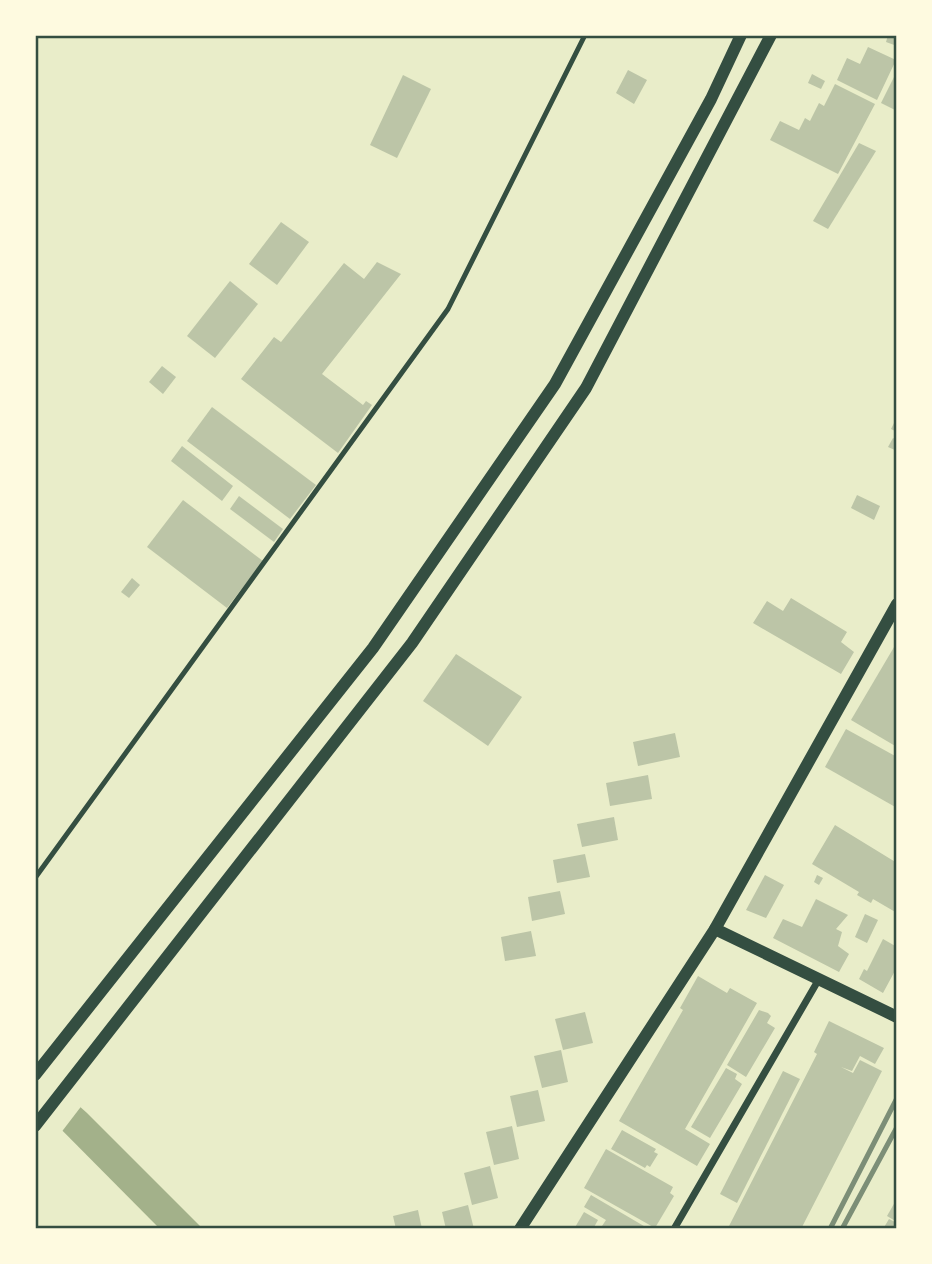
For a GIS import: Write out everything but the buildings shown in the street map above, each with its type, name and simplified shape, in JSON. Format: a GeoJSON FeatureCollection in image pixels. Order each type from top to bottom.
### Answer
{"type":"FeatureCollection","features":[{"type":"Feature","properties":{"kind":"street"},"geometry":{"type":"LineString","coordinates":[[35,1075],[373,648],[555,384],[711,99],[741,35]]}},
{"type":"Feature","properties":{"kind":"street"},"geometry":{"type":"LineString","coordinates":[[35,1126],[412,643],[586,388],[771,35]]}},
{"type":"Feature","properties":{"kind":"street"},"geometry":{"type":"LineString","coordinates":[[520,1229],[715,929],[897,604]]}},
{"type":"Feature","properties":{"kind":"street"},"geometry":{"type":"LineString","coordinates":[[715,929],[897,1017]]}},
{"type":"Feature","properties":{"kind":"street"},"geometry":{"type":"LineString","coordinates":[[674,1229],[819,979]]}},
{"type":"Feature","properties":{"kind":"lane"},"geometry":{"type":"LineString","coordinates":[[35,878],[448,309],[585,35]]}},
{"type":"Feature","properties":{"kind":"shaded area"},"geometry":{"type":"Polygon","coordinates":[[[35,1067],[87,1113],[203,1229],[160,1229],[35,1103],[35,1067]]]}},
{"type":"Feature","properties":{"kind":"pier"},"geometry":{"type":"Polygon","coordinates":[[[35,1063],[83,1104],[60,1134],[35,1108],[35,1063]]]}},
{"type":"Feature","properties":{"kind":"railway"},"geometry":{"type":"LineString","coordinates":[[830,1229],[897,1098]]}},
{"type":"Feature","properties":{"kind":"railway"},"geometry":{"type":"LineString","coordinates":[[842,1229],[897,1127]]}}]}
